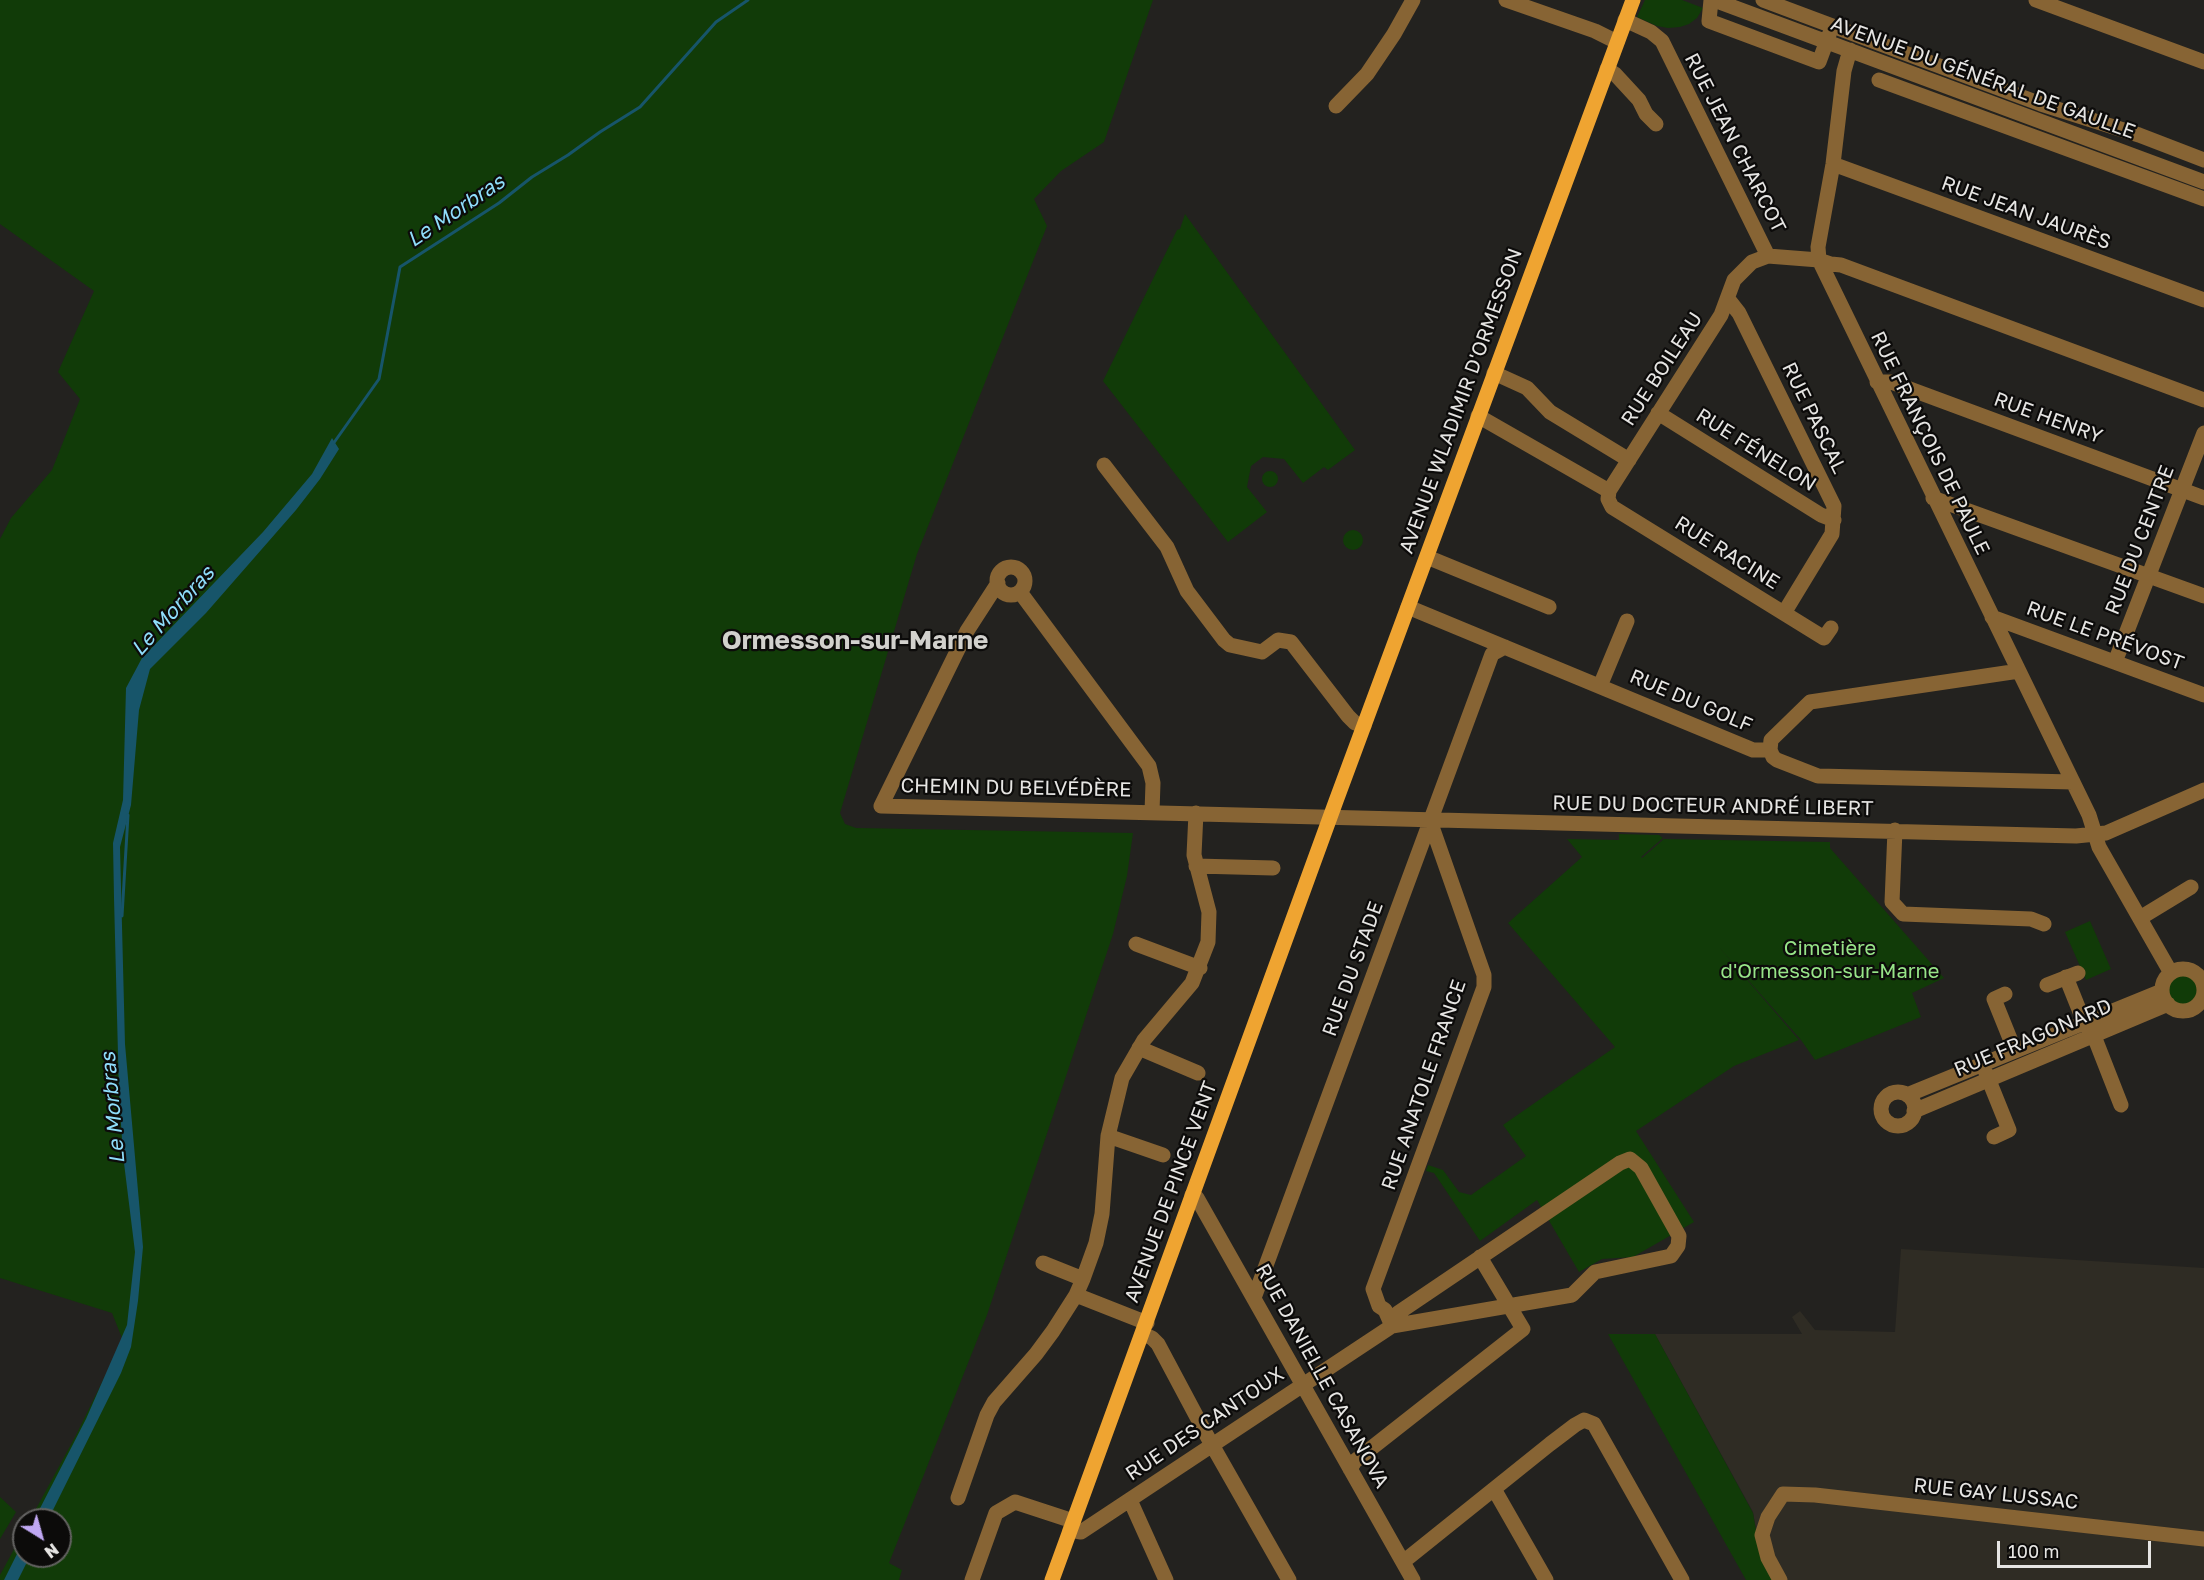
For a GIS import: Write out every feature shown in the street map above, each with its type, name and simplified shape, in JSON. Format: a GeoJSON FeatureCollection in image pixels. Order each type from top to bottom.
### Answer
{"type":"FeatureCollection","features":[{"type":"Feature","properties":{"kind":"main road","name":"AVENUE WLADIMIR D'ORMESSON"},"geometry":{"type":"LineString","coordinates":[[1330,818],[1633,0]]}},
{"type":"Feature","properties":{"kind":"main road","name":"AVENUE DE PINCE VENT"},"geometry":{"type":"LineString","coordinates":[[1052,1580],[1330,818]]}},
{"type":"Feature","properties":{"kind":"street"},"geometry":{"type":"LineString","coordinates":[[1336,106],[1366,74],[1394,34],[1413,0]]}},
{"type":"Feature","properties":{"kind":"street"},"geometry":{"type":"LineString","coordinates":[[1506,0],[1595,31],[1617,42]]}},
{"type":"Feature","properties":{"kind":"street"},"geometry":{"type":"LineString","coordinates":[[1712,0],[1709,21],[1819,62],[1832,25]]}},
{"type":"Feature","properties":{"kind":"street","name":"AVENUE DU GÉNÉRAL DE GAULLE"},"geometry":{"type":"LineString","coordinates":[[1712,0],[2204,182]]}},
{"type":"Feature","properties":{"kind":"street"},"geometry":{"type":"LineString","coordinates":[[1763,0],[2041,104],[2139,135],[2204,160]]}},
{"type":"Feature","properties":{"kind":"street"},"geometry":{"type":"LineString","coordinates":[[2036,0],[2204,62]]}},
{"type":"Feature","properties":{"kind":"street","name":"RUE JEAN CHARCOT"},"geometry":{"type":"LineString","coordinates":[[1625,20],[1651,32],[1662,41],[1768,256],[1819,260],[1841,265],[2204,400]]}},
{"type":"Feature","properties":{"kind":"street","name":"RUE FRANÇOIS DE PAULE"},"geometry":{"type":"LineString","coordinates":[[1850,50],[1844,71],[1833,164],[1818,247],[1819,260],[2089,815],[2095,836],[2124,892],[2171,973]]}},
{"type":"Feature","properties":{"kind":"street"},"geometry":{"type":"LineString","coordinates":[[1915,93],[1928,60]]}},
{"type":"Feature","properties":{"kind":"street"},"geometry":{"type":"LineString","coordinates":[[1607,69],[1615,74],[1639,100],[1646,114],[1656,124]]}},
{"type":"Feature","properties":{"kind":"street"},"geometry":{"type":"LineString","coordinates":[[1879,80],[2204,199]]}},
{"type":"Feature","properties":{"kind":"street"},"geometry":{"type":"LineString","coordinates":[[2029,136],[2041,104]]}},
{"type":"Feature","properties":{"kind":"street","name":"RUE JEAN JAURÈS"},"geometry":{"type":"LineString","coordinates":[[1833,164],[2204,300]]}},
{"type":"Feature","properties":{"kind":"street"},"geometry":{"type":"LineString","coordinates":[[1728,299],[1729,289],[1740,273],[1752,262],[1768,256]]}},
{"type":"Feature","properties":{"kind":"street","name":"RUE BOILEAU"},"geometry":{"type":"LineString","coordinates":[[1629,460],[1721,315],[1728,299]]}},
{"type":"Feature","properties":{"kind":"street","name":"RUE PASCAL"},"geometry":{"type":"LineString","coordinates":[[1728,299],[1739,313],[1834,506],[1834,520]]}},
{"type":"Feature","properties":{"kind":"street"},"geometry":{"type":"LineString","coordinates":[[1494,373],[1527,388],[1550,412],[1629,460],[1609,491]]}},
{"type":"Feature","properties":{"kind":"street","name":"RUE HENRY"},"geometry":{"type":"LineString","coordinates":[[1877,382],[1891,382],[2204,498]]}},
{"type":"Feature","properties":{"kind":"street","name":"RUE FÉNELON"},"geometry":{"type":"LineString","coordinates":[[1658,413],[1821,515],[1834,520]]}},
{"type":"Feature","properties":{"kind":"street","name":"RUE RACINE"},"geometry":{"type":"LineString","coordinates":[[1478,416],[1609,491],[1608,499],[1612,507],[1824,638],[1831,628]]}},
{"type":"Feature","properties":{"kind":"street","name":"RUE DU CENTRE"},"geometry":{"type":"LineString","coordinates":[[2115,662],[2204,434]]}},
{"type":"Feature","properties":{"kind":"street"},"geometry":{"type":"LineString","coordinates":[[1104,465],[1167,548],[1186,591],[1224,640],[1230,645],[1262,652],[1278,640],[1291,642],[1348,716],[1355,723],[1364,726]]}},
{"type":"Feature","properties":{"kind":"street"},"geometry":{"type":"LineString","coordinates":[[1934,498],[2204,596]]}},
{"type":"Feature","properties":{"kind":"street"},"geometry":{"type":"LineString","coordinates":[[1784,613],[1832,534],[1834,520]]}},
{"type":"Feature","properties":{"kind":"street"},"geometry":{"type":"LineString","coordinates":[[1427,556],[1549,607]]}},
{"type":"Feature","properties":{"kind":"street"},"geometry":{"type":"LineString","coordinates":[[1012,567],[1020,570],[1025,578],[1020,592],[1011,595],[999,588],[1000,572],[1005,568],[1012,567]]}},
{"type":"Feature","properties":{"kind":"street","name":"CHEMIN DU BELVÉDÈRE"},"geometry":{"type":"LineString","coordinates":[[998,583],[967,631],[881,806],[1330,818]]}},
{"type":"Feature","properties":{"kind":"street"},"geometry":{"type":"LineString","coordinates":[[1020,592],[1149,766],[1154,783],[1152,812]]}},
{"type":"Feature","properties":{"kind":"street","name":"RUE DU GOLF"},"geometry":{"type":"LineString","coordinates":[[1408,607],[1486,639],[1499,651],[1600,686],[1753,750],[1770,750],[1777,759],[1818,776],[2073,782]]}},
{"type":"Feature","properties":{"kind":"street","name":"RUE LE PRÉVOST"},"geometry":{"type":"LineString","coordinates":[[1992,617],[2204,695]]}},
{"type":"Feature","properties":{"kind":"street"},"geometry":{"type":"LineString","coordinates":[[1600,686],[1627,621]]}},
{"type":"Feature","properties":{"kind":"street","name":"RUE DU STADE"},"geometry":{"type":"LineString","coordinates":[[1254,1298],[1430,821],[1499,651]]}},
{"type":"Feature","properties":{"kind":"street"},"geometry":{"type":"LineString","coordinates":[[1770,750],[1771,740],[1810,702],[2019,671]]}},
{"type":"Feature","properties":{"kind":"street"},"geometry":{"type":"LineString","coordinates":[[2095,836],[2204,790]]}},
{"type":"Feature","properties":{"kind":"street"},"geometry":{"type":"LineString","coordinates":[[958,1498],[975,1442],[994,1402],[1036,1354],[1076,1295],[1083,1278],[1096,1243],[1102,1214],[1108,1136],[1122,1077],[1139,1048],[1192,983],[1200,968],[1208,942],[1209,912],[1194,855],[1196,813]]}},
{"type":"Feature","properties":{"kind":"street","name":"RUE DU DOCTEUR ANDRÉ LIBERT"},"geometry":{"type":"LineString","coordinates":[[1330,818],[2095,836]]}},
{"type":"Feature","properties":{"kind":"street","name":"RUE ANATOLE FRANCE"},"geometry":{"type":"LineString","coordinates":[[1392,1326],[1385,1310],[1379,1306],[1373,1289],[1484,987],[1484,975],[1430,821]]}},
{"type":"Feature","properties":{"kind":"street"},"geometry":{"type":"LineString","coordinates":[[1895,830],[1892,902],[1903,914],[2031,919],[2044,924]]}},
{"type":"Feature","properties":{"kind":"street"},"geometry":{"type":"LineString","coordinates":[[1196,866],[1274,868]]}},
{"type":"Feature","properties":{"kind":"street"},"geometry":{"type":"LineString","coordinates":[[2140,918],[2191,887]]}},
{"type":"Feature","properties":{"kind":"street"},"geometry":{"type":"LineString","coordinates":[[1136,944],[1200,968]]}},
{"type":"Feature","properties":{"kind":"street"},"geometry":{"type":"LineString","coordinates":[[2184,969],[2202,979],[2200,1011],[2173,1008],[2165,998],[2163,984],[2171,973],[2184,969]]}},
{"type":"Feature","properties":{"kind":"street"},"geometry":{"type":"LineString","coordinates":[[2047,985],[2072,975],[2084,1022],[2094,1036],[2121,1105]]}},
{"type":"Feature","properties":{"kind":"street"},"geometry":{"type":"LineString","coordinates":[[2005,994],[1994,999],[2015,1051]]}},
{"type":"Feature","properties":{"kind":"street","name":"RUE FRAGONARD"},"geometry":{"type":"LineString","coordinates":[[2165,998],[2094,1036],[1914,1111],[1907,1122],[1896,1125],[1885,1119],[1881,1112],[1881,1105],[1887,1096],[1900,1092],[1908,1095],[2084,1022],[2165,998]]}},
{"type":"Feature","properties":{"kind":"street"},"geometry":{"type":"LineString","coordinates":[[1139,1048],[1198,1073]]}},
{"type":"Feature","properties":{"kind":"street"},"geometry":{"type":"LineString","coordinates":[[1982,1064],[2009,1130],[1994,1137]]}},
{"type":"Feature","properties":{"kind":"street"},"geometry":{"type":"LineString","coordinates":[[1908,1095],[1914,1105],[1914,1111]]}},
{"type":"Feature","properties":{"kind":"street"},"geometry":{"type":"LineString","coordinates":[[1108,1136],[1163,1155]]}},
{"type":"Feature","properties":{"kind":"street"},"geometry":{"type":"LineString","coordinates":[[1630,1159],[1641,1168],[1679,1236],[1678,1246],[1671,1256],[1595,1272],[1572,1295],[1392,1326],[1398,1313],[1620,1163],[1630,1159]]}},
{"type":"Feature","properties":{"kind":"street","name":"RUE DANIELLE CASANOVA"},"geometry":{"type":"LineString","coordinates":[[1192,1195],[1197,1197],[1413,1580]]}},
{"type":"Feature","properties":{"kind":"street"},"geometry":{"type":"LineString","coordinates":[[1350,1469],[1355,1461],[1523,1329],[1480,1257]]}},
{"type":"Feature","properties":{"kind":"street"},"geometry":{"type":"LineString","coordinates":[[1040,1263],[1083,1278]]}},
{"type":"Feature","properties":{"kind":"street"},"geometry":{"type":"LineString","coordinates":[[1076,1295],[1145,1329],[1158,1344],[1212,1445],[1289,1580]]}},
{"type":"Feature","properties":{"kind":"street","name":"RUE DES CANTOUX"},"geometry":{"type":"LineString","coordinates":[[1072,1525],[1081,1532],[1392,1326]]}},
{"type":"Feature","properties":{"kind":"street"},"geometry":{"type":"LineString","coordinates":[[1403,1562],[1584,1420],[1594,1424],[1682,1580]]}},
{"type":"Feature","properties":{"kind":"street"},"geometry":{"type":"LineString","coordinates":[[1494,1489],[1546,1580]]}},
{"type":"Feature","properties":{"kind":"street","name":"RUE GAY LUSSAC"},"geometry":{"type":"LineString","coordinates":[[1780,1580],[1768,1558],[1762,1535],[1768,1517],[1783,1494],[1815,1495],[2204,1539]]}},
{"type":"Feature","properties":{"kind":"street"},"geometry":{"type":"LineString","coordinates":[[1130,1500],[1166,1580]]}},
{"type":"Feature","properties":{"kind":"street"},"geometry":{"type":"LineString","coordinates":[[972,1580],[996,1513],[1015,1502],[1072,1525]]}},
{"type":"Feature","properties":{"kind":"shaded area"},"geometry":{"type":"Polygon","coordinates":[[[1901,1249],[2204,1268],[2204,1580],[1775,1580],[1760,1553],[1753,1512],[1655,1334],[1802,1334],[1792,1317],[1800,1311],[1815,1330],[1895,1332],[1901,1249]]]}},
{"type":"Feature","properties":{"kind":"green space"},"geometry":{"type":"Polygon","coordinates":[[[0,0],[1153,0],[1104,142],[1061,171],[1034,199],[1047,226],[917,554],[840,813],[845,824],[856,828],[1133,833],[1127,876],[1113,934],[987,1315],[889,1563],[902,1570],[899,1580],[0,1580],[0,1575],[12,1553],[12,1568],[72,1568],[72,1508],[36,1508],[76,1435],[122,1338],[112,1313],[0,1278],[0,539],[11,518],[52,470],[80,399],[58,372],[94,291],[0,224],[0,0]]]}},
{"type":"Feature","properties":{"kind":"green space"},"geometry":{"type":"Polygon","coordinates":[[[1645,0],[1682,0],[1703,8],[1697,18],[1689,24],[1668,28],[1637,17],[1645,0]]]}},
{"type":"Feature","properties":{"kind":"green space"},"geometry":{"type":"Polygon","coordinates":[[[1185,214],[1355,450],[1328,470],[1324,467],[1303,483],[1284,459],[1263,457],[1251,466],[1247,487],[1267,512],[1228,542],[1103,381],[1177,230],[1180,229],[1185,214]]]}},
{"type":"Feature","properties":{"kind":"green space"},"geometry":{"type":"Polygon","coordinates":[[[1270,471],[1278,479],[1270,487],[1262,479],[1270,471]]]}},
{"type":"Feature","properties":{"kind":"green space"},"geometry":{"type":"Polygon","coordinates":[[[1353,530],[1360,533],[1363,540],[1360,547],[1353,550],[1346,547],[1343,540],[1346,533],[1353,530]]]}},
{"type":"Feature","properties":{"kind":"green space","name":"Cimetière d'Ormesson-sur-Marne"},"geometry":{"type":"Polygon","coordinates":[[[1619,834],[1659,835],[1663,838],[1642,858],[1664,839],[1830,842],[1830,848],[1944,978],[1912,993],[1921,1017],[1815,1060],[1801,1040],[1718,946],[1799,1040],[1734,1066],[1636,1131],[1694,1222],[1633,1257],[1602,1259],[1579,1272],[1537,1200],[1480,1241],[1434,1173],[1426,1171],[1428,1165],[1443,1170],[1459,1192],[1471,1195],[1526,1156],[1503,1125],[1615,1047],[1508,923],[1582,857],[1567,839],[1619,840],[1619,834]]]}},
{"type":"Feature","properties":{"kind":"green space"},"geometry":{"type":"Polygon","coordinates":[[[2090,921],[2111,969],[2086,980],[2065,932],[2090,921]]]}},
{"type":"Feature","properties":{"kind":"green space"},"geometry":{"type":"Polygon","coordinates":[[[2182,975],[2193,979],[2197,990],[2193,1001],[2182,1005],[2171,1001],[2167,990],[2171,979],[2182,975]]]}},
{"type":"Feature","properties":{"kind":"green space"},"geometry":{"type":"Polygon","coordinates":[[[1608,1334],[1655,1334],[1753,1513],[1760,1553],[1775,1580],[1746,1580],[1608,1334]]]}},
{"type":"Feature","properties":{"kind":"green space"},"geometry":{"type":"Polygon","coordinates":[[[0,1497],[12,1508],[12,1519],[0,1539],[0,1497]]]}},
{"type":"Feature","properties":{"kind":"water"},"geometry":{"type":"Polygon","coordinates":[[[332,438],[339,449],[296,510],[206,613],[150,669],[139,710],[131,805],[120,847],[125,1044],[143,1247],[138,1301],[131,1347],[121,1373],[54,1508],[40,1508],[86,1419],[127,1325],[135,1252],[123,1155],[119,1094],[113,843],[123,800],[126,688],[142,658],[263,532],[312,474],[332,438]]]}},
{"type":"Feature","properties":{"kind":"water"},"geometry":{"type":"Polygon","coordinates":[[[12,1564],[12,1568],[24,1568],[18,1580],[4,1580],[12,1564]]]}},
{"type":"Feature","properties":{"kind":"waterway","name":"Le Morbras"},"geometry":{"type":"LineString","coordinates":[[333,444],[379,379],[400,267],[640,107],[716,22],[748,0]]}},
{"type":"Feature","properties":{"kind":"waterway","name":"Le Morbras"},"geometry":{"type":"LineString","coordinates":[[122,916],[128,815]]}},
{"type":"Feature","properties":{"kind":"district","name":"Ormesson-sur-Marne"},"geometry":{"type":"Point","coordinates":[855,641]}}]}
